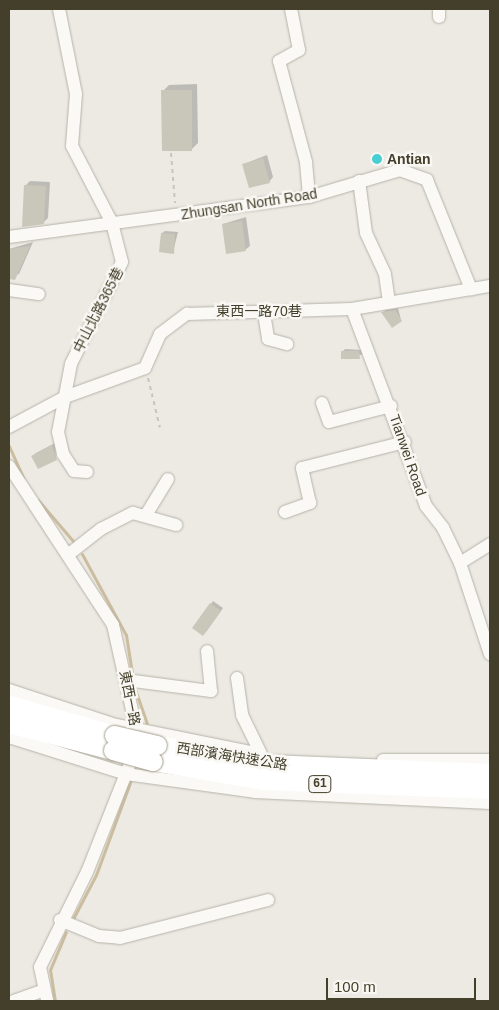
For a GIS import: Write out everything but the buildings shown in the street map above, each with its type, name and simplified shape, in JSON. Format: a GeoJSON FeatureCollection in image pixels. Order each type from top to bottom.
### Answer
{"type":"FeatureCollection","features":[{"type":"Feature","properties":{"kind":"highway","name":"西部濱海快速公路"},"geometry":{"type":"LineString","coordinates":[[9,704],[114,742],[263,780],[490,789]]}},
{"type":"Feature","properties":{"kind":"highway","name":"西部濱海快速公路"},"geometry":{"type":"LineString","coordinates":[[9,723],[114,742]]}},
{"type":"Feature","properties":{"kind":"highway","name":"西部濱海快速公路"},"geometry":{"type":"LineString","coordinates":[[154,753],[268,764],[490,773]]}},
{"type":"Feature","properties":{"kind":"street","name":"中山北路365巷"},"geometry":{"type":"LineString","coordinates":[[59,9],[76,94],[72,146],[112,224],[122,262],[70,364],[58,432],[63,454],[74,471],[87,472]]}},
{"type":"Feature","properties":{"kind":"street"},"geometry":{"type":"LineString","coordinates":[[290,9],[299,50],[279,61],[306,162],[309,197]]}},
{"type":"Feature","properties":{"kind":"street","name":"Zhungsan North Road"},"geometry":{"type":"LineString","coordinates":[[9,236],[309,197],[400,170],[427,180],[471,289]]}},
{"type":"Feature","properties":{"kind":"street"},"geometry":{"type":"LineString","coordinates":[[359,181],[366,233],[385,274],[389,302]]}},
{"type":"Feature","properties":{"kind":"street","name":"東西一路70巷"},"geometry":{"type":"LineString","coordinates":[[145,368],[160,334],[187,314],[225,309],[264,313],[352,308],[490,286]]}},
{"type":"Feature","properties":{"kind":"street"},"geometry":{"type":"LineString","coordinates":[[9,290],[39,294]]}},
{"type":"Feature","properties":{"kind":"street","name":"Tianwei Road"},"geometry":{"type":"LineString","coordinates":[[352,308],[405,442],[426,506],[443,528],[460,564],[487,632],[490,654]]}},
{"type":"Feature","properties":{"kind":"street"},"geometry":{"type":"LineString","coordinates":[[264,313],[268,339],[287,344]]}},
{"type":"Feature","properties":{"kind":"street"},"geometry":{"type":"LineString","coordinates":[[9,427],[65,398],[145,368]]}},
{"type":"Feature","properties":{"kind":"street"},"geometry":{"type":"LineString","coordinates":[[322,403],[329,422],[391,406]]}},
{"type":"Feature","properties":{"kind":"street"},"geometry":{"type":"LineString","coordinates":[[285,512],[310,503],[302,468],[405,442]]}},
{"type":"Feature","properties":{"kind":"street","name":"東西一路"},"geometry":{"type":"LineString","coordinates":[[9,466],[113,625],[136,728],[126,774],[87,872],[60,920],[40,967],[45,996]]}},
{"type":"Feature","properties":{"kind":"street"},"geometry":{"type":"LineString","coordinates":[[146,515],[168,479]]}},
{"type":"Feature","properties":{"kind":"street"},"geometry":{"type":"LineString","coordinates":[[68,554],[116,521],[133,513],[146,515],[176,525]]}},
{"type":"Feature","properties":{"kind":"street"},"geometry":{"type":"LineString","coordinates":[[460,564],[490,544]]}},
{"type":"Feature","properties":{"kind":"street"},"geometry":{"type":"LineString","coordinates":[[126,680],[211,691],[207,651]]}},
{"type":"Feature","properties":{"kind":"street"},"geometry":{"type":"LineString","coordinates":[[237,678],[242,715],[261,754]]}},
{"type":"Feature","properties":{"kind":"street"},"geometry":{"type":"LineString","coordinates":[[9,690],[136,728],[261,754],[490,760]]}},
{"type":"Feature","properties":{"kind":"street"},"geometry":{"type":"LineString","coordinates":[[9,737],[126,774],[255,792],[490,803]]}},
{"type":"Feature","properties":{"kind":"street"},"geometry":{"type":"LineString","coordinates":[[60,920],[99,936],[120,938],[268,900]]}},
{"type":"Feature","properties":{"kind":"street"},"geometry":{"type":"LineString","coordinates":[[14,1001],[45,996]]}},
{"type":"Feature","properties":{"kind":"path"},"geometry":{"type":"LineString","coordinates":[[171,154],[176,215]]}},
{"type":"Feature","properties":{"kind":"path"},"geometry":{"type":"LineString","coordinates":[[145,368],[160,428]]}},
{"type":"Feature","properties":{"kind":"waterway"},"geometry":{"type":"LineString","coordinates":[[9,446],[23,478]]}},
{"type":"Feature","properties":{"kind":"waterway"},"geometry":{"type":"LineString","coordinates":[[38,500],[73,541]]}},
{"type":"Feature","properties":{"kind":"waterway"},"geometry":{"type":"LineString","coordinates":[[82,554],[126,635],[132,672]]}},
{"type":"Feature","properties":{"kind":"waterway"},"geometry":{"type":"LineString","coordinates":[[135,689],[147,723]]}},
{"type":"Feature","properties":{"kind":"waterway"},"geometry":{"type":"LineString","coordinates":[[74,917],[96,875],[131,780]]}},
{"type":"Feature","properties":{"kind":"waterway"},"geometry":{"type":"LineString","coordinates":[[55,1001],[50,970],[66,932]]}},
{"type":"Feature","properties":{"kind":"place","name":"Antian"},"geometry":{"type":"Point","coordinates":[377,159]}}]}
